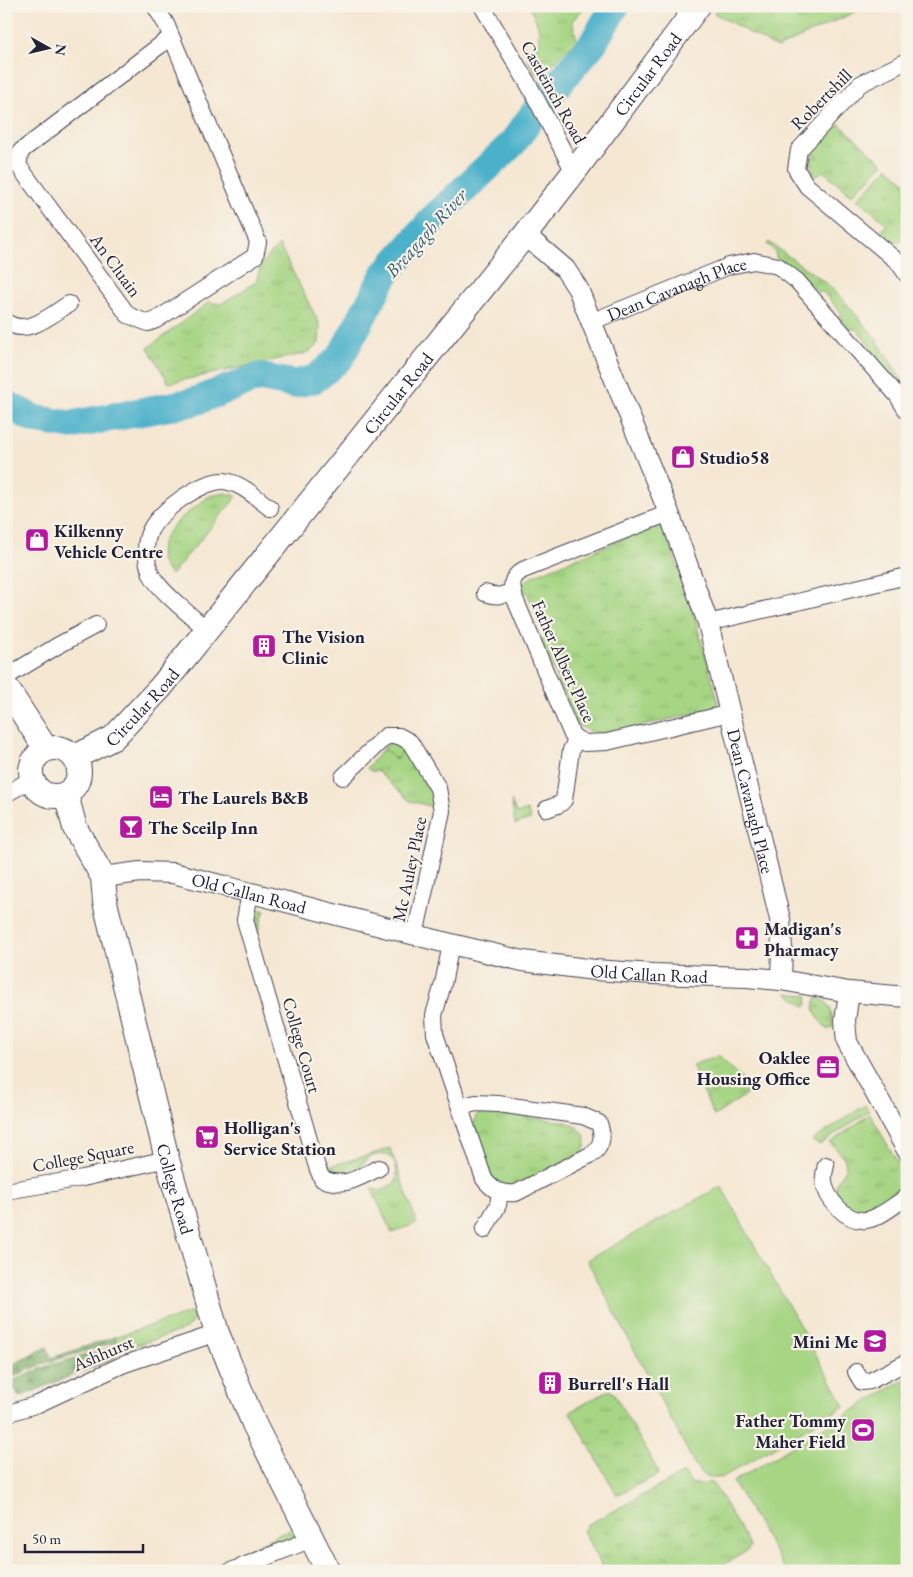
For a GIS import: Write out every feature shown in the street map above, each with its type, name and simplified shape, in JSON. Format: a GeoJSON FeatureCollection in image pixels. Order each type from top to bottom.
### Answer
{"type":"FeatureCollection","features":[{"type":"Feature","properties":{"kind":"main road","name":"Circular Road"},"geometry":{"type":"LineString","coordinates":[[75,756],[113,738],[161,687],[525,235],[698,6]]}},
{"type":"Feature","properties":{"kind":"main road"},"geometry":{"type":"LineString","coordinates":[[6,687],[46,749]]}},
{"type":"Feature","properties":{"kind":"main road"},"geometry":{"type":"LineString","coordinates":[[56,747],[66,750],[75,756],[79,767],[79,778],[73,789],[66,794],[54,796],[44,794],[37,788],[32,779],[31,765],[37,755],[46,749],[56,747]]}},
{"type":"Feature","properties":{"kind":"main road","name":"College Road"},"geometry":{"type":"LineString","coordinates":[[66,794],[75,828],[103,877],[105,902],[167,1159],[216,1333],[254,1424],[328,1571]]}},
{"type":"Feature","properties":{"kind":"street","name":"An Cluain"},"geometry":{"type":"LineString","coordinates":[[155,6],[171,37],[258,242],[255,256],[156,320],[148,323],[128,315],[18,165],[21,151],[171,37]]}},
{"type":"Feature","properties":{"kind":"street","name":"Castleinch Road"},"geometry":{"type":"LineString","coordinates":[[482,6],[530,87],[574,172]]}},
{"type":"Feature","properties":{"kind":"street","name":"Robertshill"},"geometry":{"type":"LineString","coordinates":[[904,263],[807,186],[796,169],[799,150],[860,84],[907,61]]}},
{"type":"Feature","properties":{"kind":"street","name":"Dean Cavanagh Place"},"geometry":{"type":"LineString","coordinates":[[525,235],[565,269],[578,289],[593,321],[669,513],[708,623],[780,919],[782,948],[781,980]]}},
{"type":"Feature","properties":{"kind":"street","name":"Dean Cavanagh Place"},"geometry":{"type":"LineString","coordinates":[[593,321],[728,266],[754,261],[778,266],[797,281],[896,395],[907,411]]}},
{"type":"Feature","properties":{"kind":"street"},"geometry":{"type":"LineString","coordinates":[[6,322],[19,328],[27,328],[69,304]]}},
{"type":"Feature","properties":{"kind":"street"},"geometry":{"type":"LineString","coordinates":[[207,630],[158,585],[152,575],[147,562],[146,548],[148,534],[154,522],[198,488],[223,481],[242,487],[270,508]]}},
{"type":"Feature","properties":{"kind":"street","name":"Father Albert Place"},"geometry":{"type":"LineString","coordinates":[[669,513],[523,570],[515,574],[512,591],[572,734],[577,739],[585,743],[607,742],[730,713]]}},
{"type":"Feature","properties":{"kind":"street"},"geometry":{"type":"LineString","coordinates":[[708,623],[907,576]]}},
{"type":"Feature","properties":{"kind":"street","name":"Father Albert Place"},"geometry":{"type":"LineString","coordinates":[[485,593],[493,596],[502,596],[512,591]]}},
{"type":"Feature","properties":{"kind":"street"},"geometry":{"type":"LineString","coordinates":[[6,677],[96,625]]}},
{"type":"Feature","properties":{"kind":"street","name":"Mc Auley Place"},"geometry":{"type":"LineString","coordinates":[[343,777],[386,736],[397,730],[410,742],[438,788],[442,811],[415,935]]}},
{"type":"Feature","properties":{"kind":"street"},"geometry":{"type":"LineString","coordinates":[[547,809],[560,804],[564,800],[570,758],[577,739]]}},
{"type":"Feature","properties":{"kind":"street"},"geometry":{"type":"LineString","coordinates":[[6,794],[32,779]]}},
{"type":"Feature","properties":{"kind":"street","name":"Old Callan Road"},"geometry":{"type":"LineString","coordinates":[[103,877],[140,872],[167,872],[523,961],[587,969],[653,974],[781,980],[849,992],[907,997]]}},
{"type":"Feature","properties":{"kind":"street","name":"College Court"},"geometry":{"type":"LineString","coordinates":[[250,892],[245,920],[314,1158],[322,1179],[334,1183],[345,1183],[379,1168]]}},
{"type":"Feature","properties":{"kind":"street"},"geometry":{"type":"LineString","coordinates":[[451,944],[434,1015],[435,1034],[484,1179],[490,1188],[503,1194],[516,1193],[594,1154],[601,1146],[603,1134],[599,1123],[583,1116],[498,1104],[476,1103],[460,1107]]}},
{"type":"Feature","properties":{"kind":"street"},"geometry":{"type":"LineString","coordinates":[[849,992],[845,1021],[847,1042],[907,1150]]}},
{"type":"Feature","properties":{"kind":"street","name":"College Square"},"geometry":{"type":"LineString","coordinates":[[6,1191],[83,1178],[167,1159]]}},
{"type":"Feature","properties":{"kind":"street"},"geometry":{"type":"LineString","coordinates":[[826,1165],[823,1180],[829,1194],[846,1216],[856,1220],[871,1219],[907,1196]]}},
{"type":"Feature","properties":{"kind":"street"},"geometry":{"type":"LineString","coordinates":[[484,1230],[498,1205],[500,1192]]}},
{"type":"Feature","properties":{"kind":"street","name":"Ashhurst"},"geometry":{"type":"LineString","coordinates":[[6,1414],[38,1404],[122,1365],[216,1333]]}},
{"type":"Feature","properties":{"kind":"street"},"geometry":{"type":"LineString","coordinates":[[856,1372],[862,1382],[870,1381],[907,1362]]}},
{"type":"Feature","properties":{"kind":"street"},"geometry":{"type":"LineString","coordinates":[[231,1571],[312,1539]]}},
{"type":"Feature","properties":{"kind":"green space"},"geometry":{"type":"Polygon","coordinates":[[[528,6],[586,6],[572,21],[577,40],[542,74],[535,74],[527,59],[537,46],[539,40],[536,20],[528,6]]]}},
{"type":"Feature","properties":{"kind":"green space"},"geometry":{"type":"Polygon","coordinates":[[[719,6],[868,6],[777,48],[714,13],[719,6]]]}},
{"type":"Feature","properties":{"kind":"green space"},"geometry":{"type":"Polygon","coordinates":[[[839,124],[884,164],[852,195],[823,171],[815,177],[812,168],[812,161],[817,148],[839,124]]]}},
{"type":"Feature","properties":{"kind":"green space"},"geometry":{"type":"Polygon","coordinates":[[[888,167],[907,184],[907,235],[900,242],[894,242],[881,232],[887,224],[857,199],[888,167]]]}},
{"type":"Feature","properties":{"kind":"green space"},"geometry":{"type":"Polygon","coordinates":[[[769,242],[835,290],[874,336],[907,388],[907,391],[893,372],[888,375],[867,351],[871,347],[857,329],[849,329],[838,317],[842,313],[823,292],[817,292],[794,268],[777,259],[775,252],[767,244],[769,242]]]}},
{"type":"Feature","properties":{"kind":"green space"},"geometry":{"type":"Polygon","coordinates":[[[279,245],[320,325],[319,343],[312,350],[303,354],[169,383],[148,348],[209,302],[221,304],[256,282],[261,264],[279,245]]]}},
{"type":"Feature","properties":{"kind":"green space"},"geometry":{"type":"Polygon","coordinates":[[[225,493],[237,496],[171,575],[164,566],[161,556],[164,538],[177,522],[210,496],[225,493]]]}},
{"type":"Feature","properties":{"kind":"green space"},"geometry":{"type":"Polygon","coordinates":[[[657,525],[665,529],[693,612],[718,700],[717,706],[712,709],[617,732],[604,734],[589,731],[576,724],[541,642],[546,635],[527,592],[521,591],[523,584],[533,576],[657,525]]]}},
{"type":"Feature","properties":{"kind":"green space"},"geometry":{"type":"Polygon","coordinates":[[[394,742],[407,747],[395,759],[386,750],[383,750],[385,746],[394,742]]]}},
{"type":"Feature","properties":{"kind":"green space"},"geometry":{"type":"Polygon","coordinates":[[[407,747],[435,795],[438,808],[410,801],[377,771],[371,771],[367,768],[382,750],[390,753],[407,747]]]}},
{"type":"Feature","properties":{"kind":"green space"},"geometry":{"type":"Polygon","coordinates":[[[511,801],[517,814],[527,810],[531,820],[515,825],[511,801]]]}},
{"type":"Feature","properties":{"kind":"green space"},"geometry":{"type":"Polygon","coordinates":[[[258,909],[265,911],[257,936],[253,919],[258,909]]]}},
{"type":"Feature","properties":{"kind":"green space"},"geometry":{"type":"Polygon","coordinates":[[[787,993],[807,995],[806,1007],[787,993]]]}},
{"type":"Feature","properties":{"kind":"green space"},"geometry":{"type":"Polygon","coordinates":[[[817,997],[826,1002],[830,1009],[833,1027],[831,1029],[827,1029],[816,1014],[814,1006],[817,997]]]}},
{"type":"Feature","properties":{"kind":"green space"},"geometry":{"type":"Polygon","coordinates":[[[718,1056],[753,1090],[714,1116],[692,1065],[718,1056]]]}},
{"type":"Feature","properties":{"kind":"green space"},"geometry":{"type":"Polygon","coordinates":[[[865,1105],[869,1111],[820,1145],[812,1141],[865,1105]]]}},
{"type":"Feature","properties":{"kind":"green space"},"geometry":{"type":"Polygon","coordinates":[[[482,1111],[566,1122],[580,1130],[585,1138],[585,1147],[582,1153],[514,1187],[494,1183],[474,1124],[476,1116],[482,1111]]]}},
{"type":"Feature","properties":{"kind":"green space"},"geometry":{"type":"Polygon","coordinates":[[[870,1114],[903,1172],[903,1176],[897,1194],[894,1197],[878,1207],[858,1213],[846,1207],[837,1191],[836,1185],[846,1169],[846,1165],[843,1156],[830,1143],[870,1114]]]}},
{"type":"Feature","properties":{"kind":"green space"},"geometry":{"type":"Polygon","coordinates":[[[390,1148],[417,1223],[392,1233],[371,1188],[381,1191],[396,1182],[397,1176],[393,1160],[385,1155],[373,1156],[372,1154],[390,1148]]]}},
{"type":"Feature","properties":{"kind":"green space"},"geometry":{"type":"Polygon","coordinates":[[[372,1154],[373,1156],[354,1170],[329,1173],[327,1167],[372,1154]]]}},
{"type":"Feature","properties":{"kind":"green space"},"geometry":{"type":"Polygon","coordinates":[[[721,1186],[845,1406],[721,1478],[706,1477],[695,1465],[587,1260],[721,1186]]]}},
{"type":"Feature","properties":{"kind":"green space"},"geometry":{"type":"Polygon","coordinates":[[[192,1312],[194,1320],[186,1329],[128,1348],[120,1345],[114,1337],[192,1312]]]}},
{"type":"Feature","properties":{"kind":"green space"},"geometry":{"type":"Polygon","coordinates":[[[114,1337],[116,1342],[45,1363],[6,1380],[6,1368],[47,1347],[51,1358],[114,1337]]]}},
{"type":"Feature","properties":{"kind":"green space"},"geometry":{"type":"Polygon","coordinates":[[[111,1348],[117,1357],[19,1397],[15,1388],[6,1392],[6,1384],[47,1366],[111,1348]]]}},
{"type":"Feature","properties":{"kind":"green space","name":"Father Tommy Maher Field"},"geometry":{"type":"Polygon","coordinates":[[[907,1378],[907,1571],[786,1571],[733,1482],[907,1378]]]}},
{"type":"Feature","properties":{"kind":"green space"},"geometry":{"type":"Polygon","coordinates":[[[609,1390],[613,1392],[658,1471],[657,1475],[617,1495],[570,1412],[609,1390]]]}},
{"type":"Feature","properties":{"kind":"green space"},"geometry":{"type":"Polygon","coordinates":[[[684,1473],[692,1484],[710,1482],[715,1486],[750,1547],[747,1551],[713,1571],[605,1571],[583,1531],[587,1525],[684,1473]]]}},
{"type":"Feature","properties":{"kind":"green space"},"geometry":{"type":"Polygon","coordinates":[[[290,1529],[296,1541],[218,1571],[202,1571],[290,1529]]]}},
{"type":"Feature","properties":{"kind":"waterway","name":"Breagagh River"},"geometry":{"type":"LineString","coordinates":[[6,404],[34,419],[71,425],[193,402],[259,377],[294,384],[315,379],[340,358],[385,274],[436,216],[512,144],[541,104],[593,43],[615,6]]}},
{"type":"Feature","properties":{"kind":"place","name":"Studio58"},"geometry":{"type":"Point","coordinates":[683,457]}},
{"type":"Feature","properties":{"kind":"place","name":"Kilkenny Vehicle Centre"},"geometry":{"type":"Point","coordinates":[37,540]}},
{"type":"Feature","properties":{"kind":"place","name":"The Vision Clinic"},"geometry":{"type":"Point","coordinates":[264,646]}},
{"type":"Feature","properties":{"kind":"place","name":"The Laurels B&B"},"geometry":{"type":"Point","coordinates":[161,797]}},
{"type":"Feature","properties":{"kind":"place","name":"The Sceilp Inn"},"geometry":{"type":"Point","coordinates":[131,827]}},
{"type":"Feature","properties":{"kind":"place","name":"Madigan's Pharmacy"},"geometry":{"type":"Point","coordinates":[747,938]}},
{"type":"Feature","properties":{"kind":"place","name":"Oaklee Housing Office"},"geometry":{"type":"Point","coordinates":[828,1067]}},
{"type":"Feature","properties":{"kind":"place","name":"Holligan's Service Station"},"geometry":{"type":"Point","coordinates":[207,1137]}},
{"type":"Feature","properties":{"kind":"place","name":"Mini Me"},"geometry":{"type":"Point","coordinates":[875,1341]}},
{"type":"Feature","properties":{"kind":"place","name":"Burrell's Hall"},"geometry":{"type":"Point","coordinates":[550,1383]}},
{"type":"Feature","properties":{"kind":"place","name":"Father Tommy Maher Field"},"geometry":{"type":"Point","coordinates":[863,1430]}}]}
